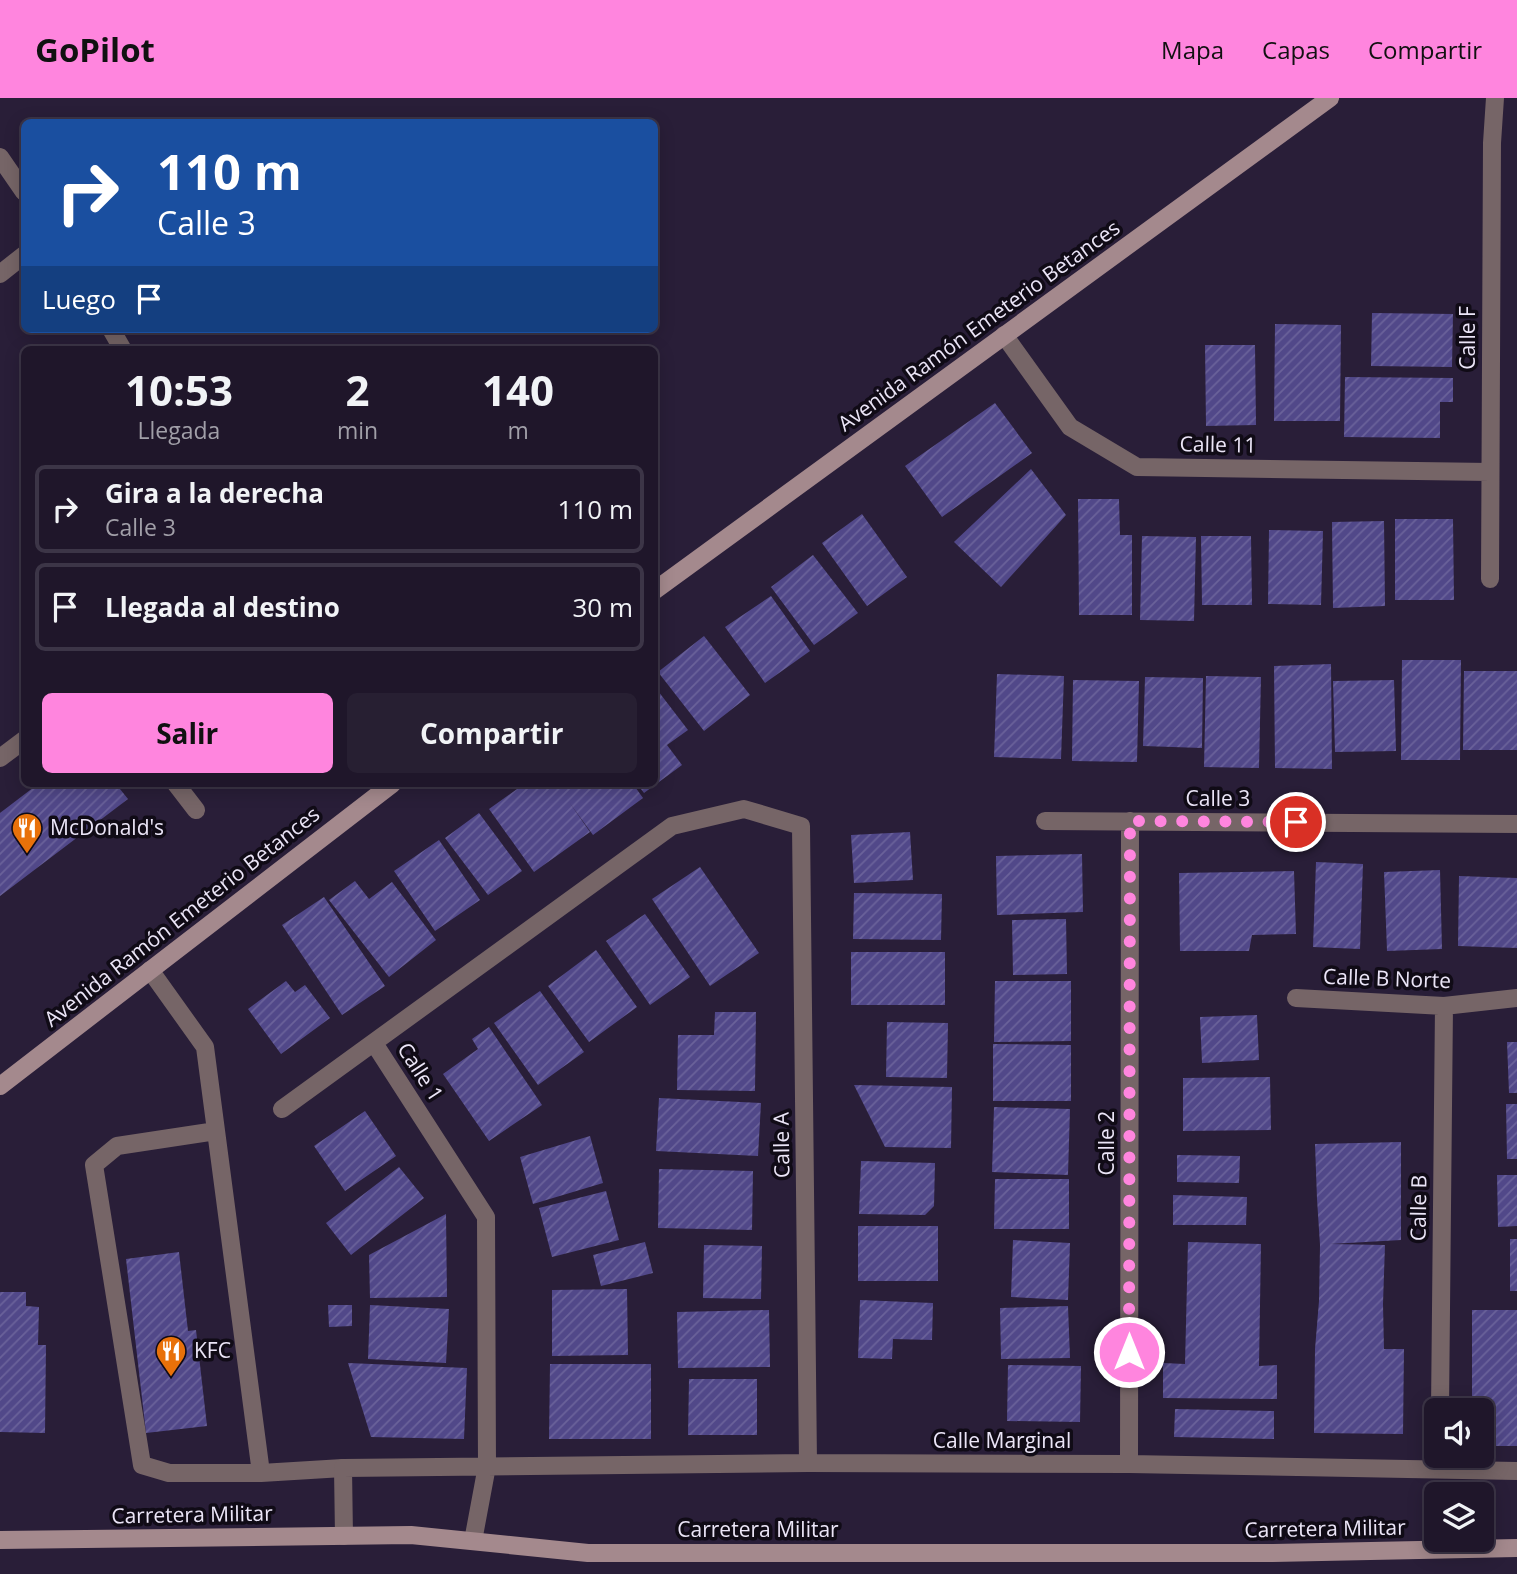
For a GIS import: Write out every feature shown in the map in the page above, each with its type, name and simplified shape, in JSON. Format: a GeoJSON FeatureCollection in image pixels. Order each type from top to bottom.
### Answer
{"type":"FeatureCollection","features":[{"type":"Feature","properties":{"kind":"main road","name":"Avenida Ramón Emeterio Betances"},"geometry":{"type":"LineString","coordinates":[[658,589],[1330,98]]}},
{"type":"Feature","properties":{"kind":"main road","name":"Avenida Ramón Emeterio Betances"},"geometry":{"type":"LineString","coordinates":[[0,1086],[388,787]]}},
{"type":"Feature","properties":{"kind":"main road","name":"Carretera Militar"},"geometry":{"type":"LineString","coordinates":[[0,1541],[411,1535],[588,1553],[1273,1553],[1517,1548]]}},
{"type":"Feature","properties":{"kind":"street","name":"Calle F"},"geometry":{"type":"LineString","coordinates":[[1490,579],[1492,143],[1495,98]]}},
{"type":"Feature","properties":{"kind":"street"},"geometry":{"type":"LineString","coordinates":[[0,157],[21,188]]}},
{"type":"Feature","properties":{"kind":"street"},"geometry":{"type":"LineString","coordinates":[[0,274],[21,258]]}},
{"type":"Feature","properties":{"kind":"street","name":"Calle 11"},"geometry":{"type":"LineString","coordinates":[[1004,335],[1070,427],[1137,467],[1490,471]]}},
{"type":"Feature","properties":{"kind":"street"},"geometry":{"type":"LineString","coordinates":[[0,758],[21,742]]}},
{"type":"Feature","properties":{"kind":"street"},"geometry":{"type":"LineString","coordinates":[[178,787],[196,810]]}},
{"type":"Feature","properties":{"kind":"street","name":"Calle A"},"geometry":{"type":"LineString","coordinates":[[744,809],[801,825],[808,1463]]}},
{"type":"Feature","properties":{"kind":"street","name":"Calle 1"},"geometry":{"type":"LineString","coordinates":[[487,1466],[486,1217],[374,1043],[672,826],[744,809]]}},
{"type":"Feature","properties":{"kind":"street","name":"Calle 3"},"geometry":{"type":"LineString","coordinates":[[1045,821],[1517,824]]}},
{"type":"Feature","properties":{"kind":"street","name":"Calle 2"},"geometry":{"type":"LineString","coordinates":[[1129,1464],[1130,821]]}},
{"type":"Feature","properties":{"kind":"street"},"geometry":{"type":"LineString","coordinates":[[150,970],[205,1047],[261,1473]]}},
{"type":"Feature","properties":{"kind":"street","name":"Calle B Norte"},"geometry":{"type":"LineString","coordinates":[[1296,998],[1444,1006],[1517,998]]}},
{"type":"Feature","properties":{"kind":"street","name":"Calle B"},"geometry":{"type":"LineString","coordinates":[[1440,1398],[1444,1006]]}},
{"type":"Feature","properties":{"kind":"street"},"geometry":{"type":"LineString","coordinates":[[282,1110],[374,1043]]}},
{"type":"Feature","properties":{"kind":"street","name":"Calle Marginal"},"geometry":{"type":"LineString","coordinates":[[216,1131],[117,1146],[94,1165],[142,1465],[169,1473],[261,1473],[343,1468],[808,1463],[1424,1463]]}},
{"type":"Feature","properties":{"kind":"street"},"geometry":{"type":"LineString","coordinates":[[474,1541],[487,1466]]}},
{"type":"Feature","properties":{"kind":"street"},"geometry":{"type":"LineString","coordinates":[[343,1468],[344,1536]]}},
{"type":"Feature","properties":{"kind":"street","name":"Calle Marginal"},"geometry":{"type":"LineString","coordinates":[[1488,1468],[1517,1471]]}},
{"type":"Feature","properties":{"kind":"building"},"geometry":{"type":"Polygon","coordinates":[[[1372,313],[1453,314],[1452,367],[1371,366],[1372,313]]]}},
{"type":"Feature","properties":{"kind":"building"},"geometry":{"type":"Polygon","coordinates":[[[1275,324],[1341,325],[1340,421],[1274,421],[1275,324]]]}},
{"type":"Feature","properties":{"kind":"building"},"geometry":{"type":"Polygon","coordinates":[[[1205,345],[1255,345],[1256,425],[1206,426],[1205,345]]]}},
{"type":"Feature","properties":{"kind":"building"},"geometry":{"type":"Polygon","coordinates":[[[1345,377],[1453,378],[1453,402],[1440,402],[1440,438],[1344,437],[1345,377]]]}},
{"type":"Feature","properties":{"kind":"building"},"geometry":{"type":"Polygon","coordinates":[[[995,403],[1032,453],[942,517],[905,466],[995,403]]]}},
{"type":"Feature","properties":{"kind":"building"},"geometry":{"type":"Polygon","coordinates":[[[1031,469],[1066,515],[1001,587],[954,542],[1031,469]]]}},
{"type":"Feature","properties":{"kind":"building"},"geometry":{"type":"Polygon","coordinates":[[[1078,499],[1119,499],[1120,535],[1132,535],[1132,615],[1079,615],[1078,499]]]}},
{"type":"Feature","properties":{"kind":"building"},"geometry":{"type":"Polygon","coordinates":[[[862,514],[907,577],[867,606],[822,543],[862,514]]]}},
{"type":"Feature","properties":{"kind":"building"},"geometry":{"type":"Polygon","coordinates":[[[1395,519],[1453,519],[1454,600],[1395,600],[1395,519]]]}},
{"type":"Feature","properties":{"kind":"building"},"geometry":{"type":"Polygon","coordinates":[[[1384,521],[1385,606],[1333,608],[1332,522],[1384,521]]]}},
{"type":"Feature","properties":{"kind":"building"},"geometry":{"type":"Polygon","coordinates":[[[1269,530],[1323,531],[1321,605],[1268,604],[1269,530]]]}},
{"type":"Feature","properties":{"kind":"building"},"geometry":{"type":"Polygon","coordinates":[[[1142,536],[1196,537],[1194,621],[1140,620],[1142,536]]]}},
{"type":"Feature","properties":{"kind":"building"},"geometry":{"type":"Polygon","coordinates":[[[1201,536],[1251,536],[1252,605],[1202,605],[1201,536]]]}},
{"type":"Feature","properties":{"kind":"building"},"geometry":{"type":"Polygon","coordinates":[[[813,555],[858,613],[814,645],[771,587],[813,555]]]}},
{"type":"Feature","properties":{"kind":"building"},"geometry":{"type":"Polygon","coordinates":[[[771,596],[810,651],[765,683],[725,627],[771,596]]]}},
{"type":"Feature","properties":{"kind":"building"},"geometry":{"type":"Polygon","coordinates":[[[704,636],[750,695],[704,731],[658,672],[704,636]]]}},
{"type":"Feature","properties":{"kind":"building"},"geometry":{"type":"Polygon","coordinates":[[[1402,660],[1461,660],[1460,760],[1401,760],[1402,660]]]}},
{"type":"Feature","properties":{"kind":"building"},"geometry":{"type":"Polygon","coordinates":[[[1331,664],[1332,769],[1275,768],[1274,666],[1331,664]]]}},
{"type":"Feature","properties":{"kind":"building"},"geometry":{"type":"Polygon","coordinates":[[[1464,671],[1517,671],[1517,750],[1463,750],[1464,671]]]}},
{"type":"Feature","properties":{"kind":"building"},"geometry":{"type":"Polygon","coordinates":[[[997,674],[1064,676],[1061,759],[994,757],[997,674]]]}},
{"type":"Feature","properties":{"kind":"building"},"geometry":{"type":"Polygon","coordinates":[[[1206,676],[1261,677],[1259,768],[1204,767],[1206,676]]]}},
{"type":"Feature","properties":{"kind":"building"},"geometry":{"type":"Polygon","coordinates":[[[1145,677],[1203,678],[1202,748],[1143,746],[1145,677]]]}},
{"type":"Feature","properties":{"kind":"building"},"geometry":{"type":"Polygon","coordinates":[[[1073,680],[1139,681],[1137,762],[1072,761],[1073,680]]]}},
{"type":"Feature","properties":{"kind":"building"},"geometry":{"type":"Polygon","coordinates":[[[1394,680],[1396,751],[1335,752],[1333,681],[1394,680]]]}},
{"type":"Feature","properties":{"kind":"building"},"geometry":{"type":"Polygon","coordinates":[[[658,691],[688,730],[667,745],[682,765],[658,783],[658,691]]]}},
{"type":"Feature","properties":{"kind":"building","name":"McDonald's"},"geometry":{"type":"Polygon","coordinates":[[[34,787],[118,787],[128,799],[0,896],[0,813],[34,787]]]}},
{"type":"Feature","properties":{"kind":"building"},"geometry":{"type":"Polygon","coordinates":[[[520,787],[635,787],[643,798],[593,835],[569,802],[590,832],[534,872],[489,809],[520,787]]]}},
{"type":"Feature","properties":{"kind":"building"},"geometry":{"type":"Polygon","coordinates":[[[639,787],[652,787],[644,793],[639,787]]]}},
{"type":"Feature","properties":{"kind":"building"},"geometry":{"type":"Polygon","coordinates":[[[479,813],[522,871],[488,895],[445,838],[479,813]]]}},
{"type":"Feature","properties":{"kind":"building"},"geometry":{"type":"Polygon","coordinates":[[[910,832],[913,880],[854,883],[851,835],[910,832]]]}},
{"type":"Feature","properties":{"kind":"building"},"geometry":{"type":"Polygon","coordinates":[[[439,840],[480,900],[435,931],[394,871],[439,840]]]}},
{"type":"Feature","properties":{"kind":"building"},"geometry":{"type":"Polygon","coordinates":[[[1082,854],[1083,912],[997,915],[996,856],[1082,854]]]}},
{"type":"Feature","properties":{"kind":"building"},"geometry":{"type":"Polygon","coordinates":[[[1316,862],[1363,864],[1360,949],[1313,947],[1316,862]]]}},
{"type":"Feature","properties":{"kind":"building"},"geometry":{"type":"Polygon","coordinates":[[[700,867],[759,953],[710,986],[652,899],[700,867]]]}},
{"type":"Feature","properties":{"kind":"building"},"geometry":{"type":"Polygon","coordinates":[[[1440,870],[1442,949],[1387,951],[1384,872],[1440,870]]]}},
{"type":"Feature","properties":{"kind":"building"},"geometry":{"type":"Polygon","coordinates":[[[1294,871],[1296,934],[1252,935],[1249,951],[1180,951],[1179,873],[1294,871]]]}},
{"type":"Feature","properties":{"kind":"building"},"geometry":{"type":"Polygon","coordinates":[[[1459,876],[1517,878],[1517,948],[1458,946],[1459,876]]]}},
{"type":"Feature","properties":{"kind":"building"},"geometry":{"type":"Polygon","coordinates":[[[355,881],[369,899],[392,882],[436,940],[389,977],[329,900],[355,881]]]}},
{"type":"Feature","properties":{"kind":"building"},"geometry":{"type":"Polygon","coordinates":[[[854,893],[942,894],[941,940],[853,939],[854,893]]]}},
{"type":"Feature","properties":{"kind":"building"},"geometry":{"type":"Polygon","coordinates":[[[324,897],[385,986],[342,1015],[282,925],[324,897]]]}},
{"type":"Feature","properties":{"kind":"building"},"geometry":{"type":"Polygon","coordinates":[[[645,914],[690,977],[650,1005],[606,941],[645,914]]]}},
{"type":"Feature","properties":{"kind":"building"},"geometry":{"type":"Polygon","coordinates":[[[1066,919],[1067,974],[1013,975],[1012,920],[1066,919]]]}},
{"type":"Feature","properties":{"kind":"building"},"geometry":{"type":"Polygon","coordinates":[[[596,950],[637,1007],[589,1042],[548,986],[596,950]]]}},
{"type":"Feature","properties":{"kind":"building"},"geometry":{"type":"Polygon","coordinates":[[[851,952],[945,952],[945,1005],[851,1005],[851,952]]]}},
{"type":"Feature","properties":{"kind":"building"},"geometry":{"type":"Polygon","coordinates":[[[286,981],[295,992],[305,985],[330,1018],[281,1054],[248,1009],[286,981]]]}},
{"type":"Feature","properties":{"kind":"building"},"geometry":{"type":"Polygon","coordinates":[[[995,981],[1071,981],[1071,1041],[994,1042],[995,981]]]}},
{"type":"Feature","properties":{"kind":"building"},"geometry":{"type":"Polygon","coordinates":[[[540,991],[584,1052],[538,1085],[494,1023],[540,991]]]}},
{"type":"Feature","properties":{"kind":"building"},"geometry":{"type":"Polygon","coordinates":[[[715,1012],[756,1012],[755,1091],[677,1090],[678,1035],[714,1035],[715,1012]]]}},
{"type":"Feature","properties":{"kind":"building"},"geometry":{"type":"Polygon","coordinates":[[[1257,1015],[1259,1060],[1202,1063],[1200,1017],[1257,1015]]]}},
{"type":"Feature","properties":{"kind":"building"},"geometry":{"type":"Polygon","coordinates":[[[887,1022],[948,1023],[947,1078],[886,1077],[887,1022]]]}},
{"type":"Feature","properties":{"kind":"building"},"geometry":{"type":"Polygon","coordinates":[[[489,1027],[542,1105],[489,1141],[443,1074],[478,1049],[472,1039],[489,1027]]]}},
{"type":"Feature","properties":{"kind":"building"},"geometry":{"type":"Polygon","coordinates":[[[1507,1042],[1517,1042],[1517,1093],[1509,1093],[1507,1042]]]}},
{"type":"Feature","properties":{"kind":"building"},"geometry":{"type":"Polygon","coordinates":[[[993,1044],[1071,1045],[1071,1101],[993,1101],[993,1044]]]}},
{"type":"Feature","properties":{"kind":"building"},"geometry":{"type":"Polygon","coordinates":[[[1270,1077],[1271,1130],[1183,1131],[1183,1078],[1270,1077]]]}},
{"type":"Feature","properties":{"kind":"building"},"geometry":{"type":"Polygon","coordinates":[[[854,1085],[952,1087],[951,1148],[885,1147],[854,1085]]]}},
{"type":"Feature","properties":{"kind":"building"},"geometry":{"type":"Polygon","coordinates":[[[659,1098],[761,1103],[758,1156],[656,1151],[659,1098]]]}},
{"type":"Feature","properties":{"kind":"building"},"geometry":{"type":"Polygon","coordinates":[[[1506,1104],[1517,1104],[1517,1159],[1507,1159],[1506,1104]]]}},
{"type":"Feature","properties":{"kind":"building"},"geometry":{"type":"Polygon","coordinates":[[[994,1107],[1070,1109],[1068,1175],[992,1172],[994,1107]]]}},
{"type":"Feature","properties":{"kind":"building"},"geometry":{"type":"Polygon","coordinates":[[[365,1111],[396,1156],[345,1191],[314,1146],[365,1111]]]}},
{"type":"Feature","properties":{"kind":"building"},"geometry":{"type":"Polygon","coordinates":[[[590,1136],[603,1183],[533,1204],[520,1157],[590,1136]]]}},
{"type":"Feature","properties":{"kind":"building"},"geometry":{"type":"Polygon","coordinates":[[[1401,1142],[1401,1240],[1330,1244],[1385,1245],[1384,1349],[1404,1349],[1403,1434],[1314,1433],[1320,1245],[1315,1144],[1401,1142]]]}},
{"type":"Feature","properties":{"kind":"building"},"geometry":{"type":"Polygon","coordinates":[[[1177,1155],[1240,1156],[1239,1183],[1177,1182],[1177,1155]]]}},
{"type":"Feature","properties":{"kind":"building"},"geometry":{"type":"Polygon","coordinates":[[[861,1161],[935,1163],[934,1206],[925,1215],[859,1214],[861,1161]]]}},
{"type":"Feature","properties":{"kind":"building"},"geometry":{"type":"Polygon","coordinates":[[[399,1167],[424,1198],[351,1255],[326,1223],[399,1167]]]}},
{"type":"Feature","properties":{"kind":"building"},"geometry":{"type":"Polygon","coordinates":[[[659,1169],[753,1171],[752,1230],[658,1228],[659,1169]]]}},
{"type":"Feature","properties":{"kind":"building"},"geometry":{"type":"Polygon","coordinates":[[[1497,1175],[1517,1175],[1517,1226],[1498,1227],[1497,1175]]]}},
{"type":"Feature","properties":{"kind":"building"},"geometry":{"type":"Polygon","coordinates":[[[995,1179],[1069,1179],[1069,1229],[994,1229],[995,1179]]]}},
{"type":"Feature","properties":{"kind":"building"},"geometry":{"type":"Polygon","coordinates":[[[606,1191],[619,1240],[552,1257],[539,1208],[606,1191]]]}},
{"type":"Feature","properties":{"kind":"building"},"geometry":{"type":"Polygon","coordinates":[[[1173,1195],[1247,1197],[1246,1225],[1173,1225],[1173,1195]]]}},
{"type":"Feature","properties":{"kind":"building"},"geometry":{"type":"Polygon","coordinates":[[[446,1214],[447,1297],[370,1298],[369,1255],[446,1214]]]}},
{"type":"Feature","properties":{"kind":"building"},"geometry":{"type":"Polygon","coordinates":[[[858,1226],[938,1226],[938,1281],[858,1281],[858,1226]]]}},
{"type":"Feature","properties":{"kind":"building"},"geometry":{"type":"Polygon","coordinates":[[[1510,1239],[1517,1239],[1517,1291],[1510,1291],[1510,1239]]]}},
{"type":"Feature","properties":{"kind":"building"},"geometry":{"type":"Polygon","coordinates":[[[1013,1240],[1070,1243],[1068,1300],[1011,1297],[1013,1240]]]}},
{"type":"Feature","properties":{"kind":"building"},"geometry":{"type":"Polygon","coordinates":[[[645,1242],[653,1273],[601,1286],[593,1255],[645,1242]]]}},
{"type":"Feature","properties":{"kind":"building"},"geometry":{"type":"Polygon","coordinates":[[[1188,1242],[1261,1244],[1259,1366],[1277,1365],[1277,1399],[1163,1398],[1163,1363],[1185,1364],[1188,1242]]]}},
{"type":"Feature","properties":{"kind":"building"},"geometry":{"type":"Polygon","coordinates":[[[704,1245],[762,1246],[761,1299],[703,1298],[704,1245]]]}},
{"type":"Feature","properties":{"kind":"building","name":"KFC"},"geometry":{"type":"Polygon","coordinates":[[[179,1252],[188,1331],[196,1330],[207,1426],[146,1433],[126,1259],[179,1252]]]}},
{"type":"Feature","properties":{"kind":"building"},"geometry":{"type":"Polygon","coordinates":[[[627,1289],[628,1355],[552,1356],[552,1290],[627,1289]]]}},
{"type":"Feature","properties":{"kind":"building"},"geometry":{"type":"Polygon","coordinates":[[[0,1292],[26,1292],[26,1306],[39,1307],[38,1345],[46,1345],[45,1433],[0,1432],[0,1292]]]}},
{"type":"Feature","properties":{"kind":"building"},"geometry":{"type":"Polygon","coordinates":[[[860,1300],[933,1303],[932,1340],[893,1339],[892,1359],[858,1358],[860,1300]]]}},
{"type":"Feature","properties":{"kind":"building"},"geometry":{"type":"Polygon","coordinates":[[[328,1305],[352,1305],[352,1326],[329,1327],[328,1305]]]}},
{"type":"Feature","properties":{"kind":"building"},"geometry":{"type":"Polygon","coordinates":[[[370,1305],[449,1309],[446,1363],[368,1359],[370,1305]]]}},
{"type":"Feature","properties":{"kind":"building"},"geometry":{"type":"Polygon","coordinates":[[[1068,1306],[1070,1358],[1001,1359],[1000,1308],[1068,1306]]]}},
{"type":"Feature","properties":{"kind":"building"},"geometry":{"type":"Polygon","coordinates":[[[769,1310],[770,1367],[678,1368],[677,1312],[769,1310]]]}},
{"type":"Feature","properties":{"kind":"building"},"geometry":{"type":"Polygon","coordinates":[[[1472,1310],[1517,1310],[1517,1446],[1494,1446],[1494,1398],[1472,1398],[1472,1310]]]}},
{"type":"Feature","properties":{"kind":"building"},"geometry":{"type":"Polygon","coordinates":[[[348,1363],[467,1368],[464,1439],[371,1437],[348,1363]]]}},
{"type":"Feature","properties":{"kind":"building"},"geometry":{"type":"Polygon","coordinates":[[[550,1364],[651,1364],[651,1439],[549,1439],[550,1364]]]}},
{"type":"Feature","properties":{"kind":"building"},"geometry":{"type":"Polygon","coordinates":[[[1008,1365],[1081,1366],[1080,1422],[1007,1421],[1008,1365]]]}},
{"type":"Feature","properties":{"kind":"building"},"geometry":{"type":"Polygon","coordinates":[[[689,1379],[757,1379],[757,1435],[688,1435],[689,1379]]]}},
{"type":"Feature","properties":{"kind":"building"},"geometry":{"type":"Polygon","coordinates":[[[1175,1409],[1274,1411],[1274,1439],[1174,1437],[1175,1409]]]}},
{"type":"Feature","properties":{"kind":"place","name":"McDonald's"},"geometry":{"type":"Point","coordinates":[27,855]}},
{"type":"Feature","properties":{"kind":"place","name":"KFC"},"geometry":{"type":"Point","coordinates":[171,1378]}},
{"type":"Feature","properties":{"kind":"route"},"geometry":{"type":"LineString","coordinates":[[1129,1352],[1130,821],[1296,822]]}}]}
